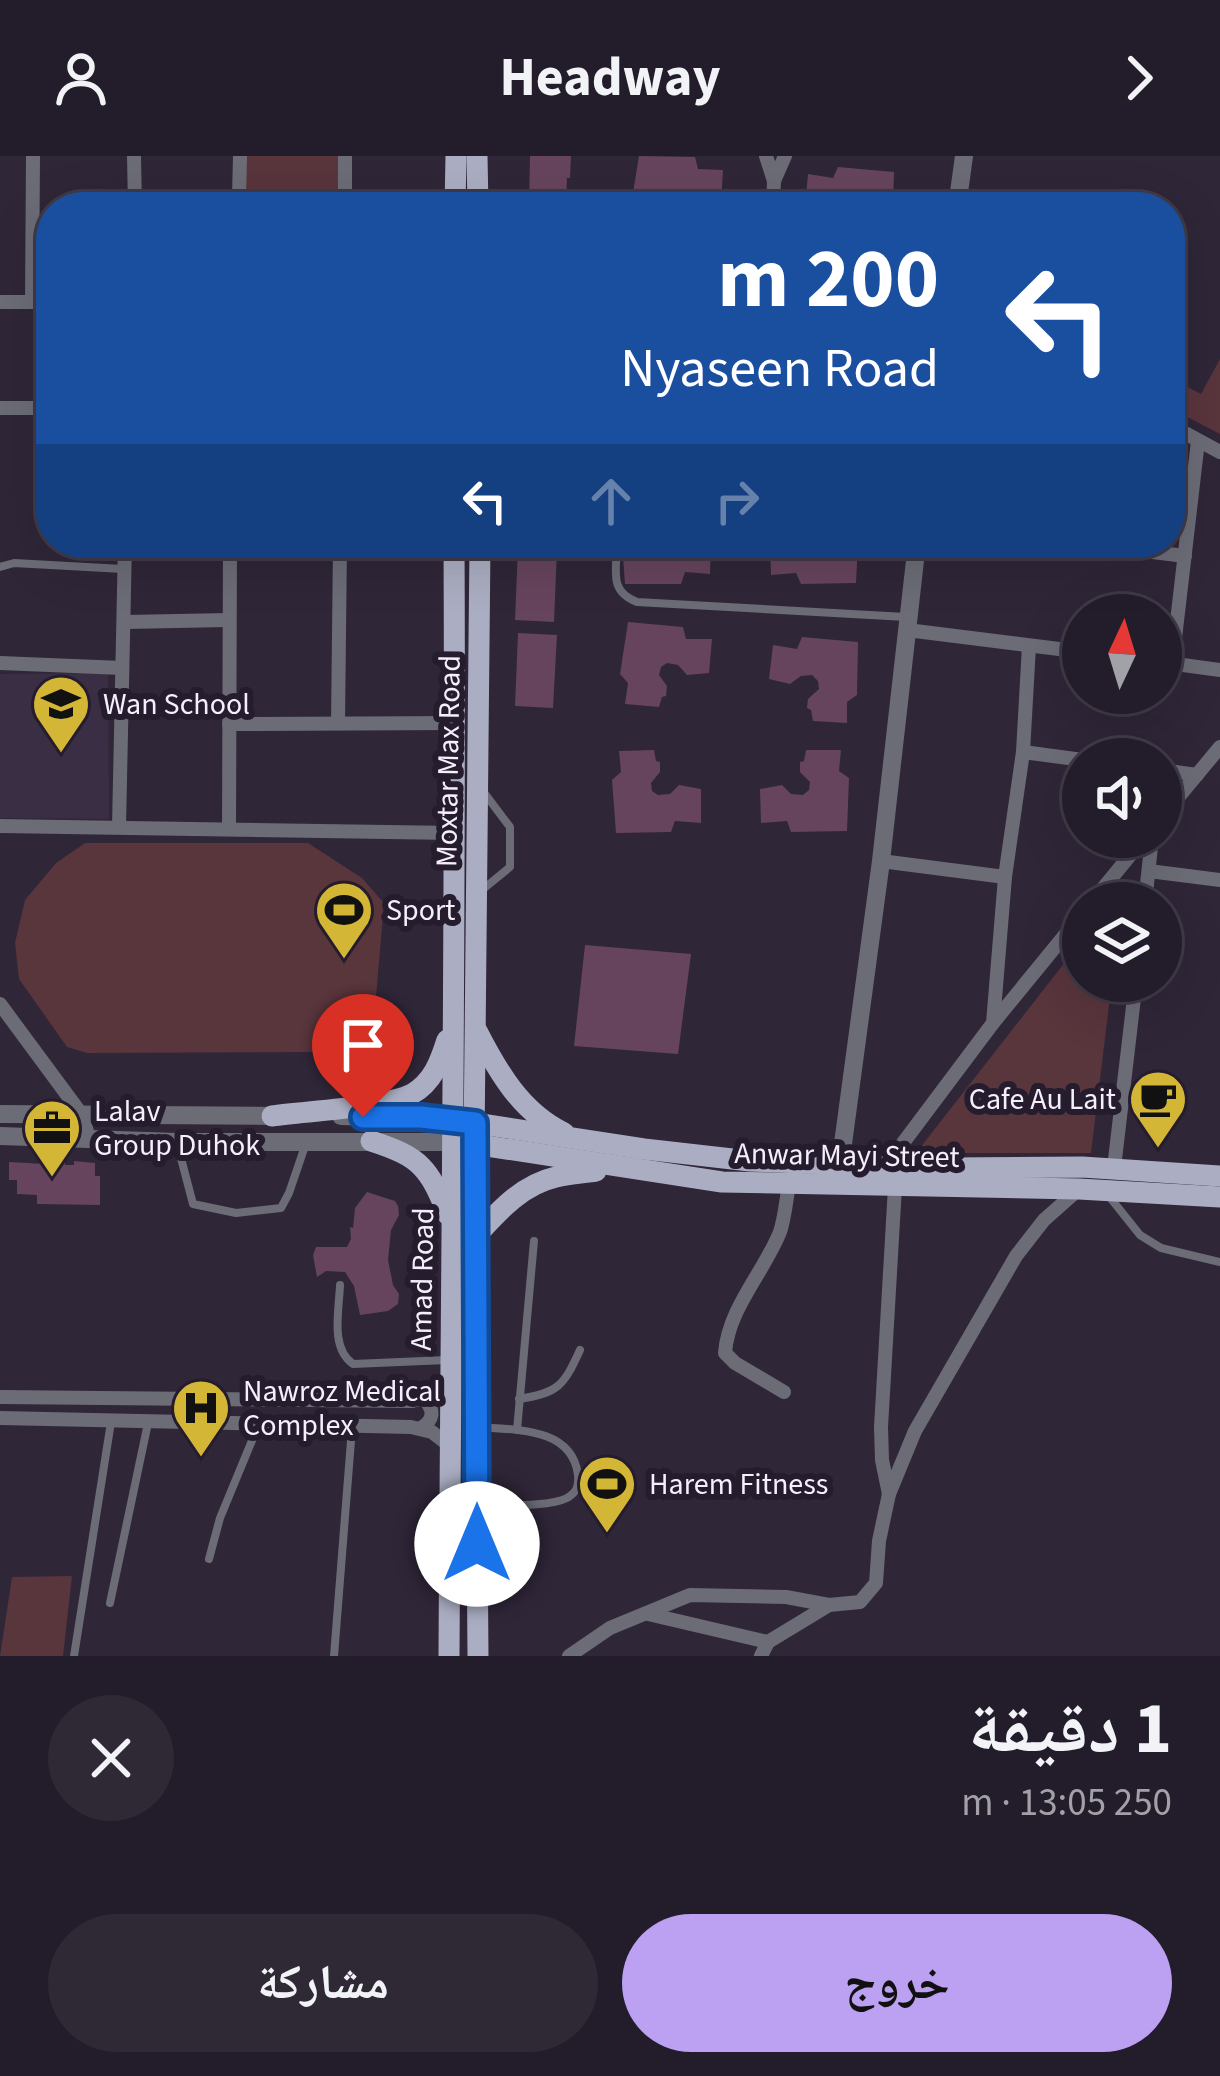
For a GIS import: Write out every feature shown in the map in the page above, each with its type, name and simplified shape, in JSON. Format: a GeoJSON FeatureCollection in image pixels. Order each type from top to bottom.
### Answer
{"type":"FeatureCollection","features":[{"type":"Feature","properties":{"kind":"main road"},"geometry":{"type":"LineString","coordinates":[[455,192],[456,156]]}},
{"type":"Feature","properties":{"kind":"main road"},"geometry":{"type":"LineString","coordinates":[[477,156],[478,192]]}},
{"type":"Feature","properties":{"kind":"main road","name":"Amad Road"},"geometry":{"type":"LineString","coordinates":[[454,558],[452,1028],[475,1237],[478,1656]]}},
{"type":"Feature","properties":{"kind":"main road","name":"Moxtar Max Road"},"geometry":{"type":"LineString","coordinates":[[464,1132],[475,1026],[480,558]]}},
{"type":"Feature","properties":{"kind":"main road"},"geometry":{"type":"LineString","coordinates":[[475,1026],[513,1093],[546,1124],[575,1138]]}},
{"type":"Feature","properties":{"kind":"main road"},"geometry":{"type":"LineString","coordinates":[[272,1116],[412,1094],[437,1071],[452,1028]]}},
{"type":"Feature","properties":{"kind":"main road","name":"Amad Road"},"geometry":{"type":"LineString","coordinates":[[449,1656],[453,1228],[464,1132]]}},
{"type":"Feature","properties":{"kind":"main road","name":"Anwar Mayi Street"},"geometry":{"type":"LineString","coordinates":[[464,1132],[615,1168],[722,1182],[790,1185],[1114,1168],[1220,1176]]}},
{"type":"Feature","properties":{"kind":"main road","name":"Anwar Mayi Street"},"geometry":{"type":"LineString","coordinates":[[464,1132],[575,1138],[750,1161],[840,1166],[890,1177],[1220,1197]]}},
{"type":"Feature","properties":{"kind":"main road"},"geometry":{"type":"LineString","coordinates":[[371,1141],[416,1160],[434,1180],[453,1228]]}},
{"type":"Feature","properties":{"kind":"main road"},"geometry":{"type":"LineString","coordinates":[[475,1237],[533,1185],[615,1168]]}},
{"type":"Feature","properties":{"kind":"street"},"geometry":{"type":"LineString","coordinates":[[32,302],[33,156]]}},
{"type":"Feature","properties":{"kind":"street"},"geometry":{"type":"LineString","coordinates":[[134,156],[135,192]]}},
{"type":"Feature","properties":{"kind":"street"},"geometry":{"type":"LineString","coordinates":[[239,192],[240,156]]}},
{"type":"Feature","properties":{"kind":"street"},"geometry":{"type":"LineString","coordinates":[[345,156],[345,192]]}},
{"type":"Feature","properties":{"kind":"street"},"geometry":{"type":"LineString","coordinates":[[766,156],[774,192]]}},
{"type":"Feature","properties":{"kind":"street"},"geometry":{"type":"LineString","coordinates":[[774,181],[785,156]]}},
{"type":"Feature","properties":{"kind":"street"},"geometry":{"type":"LineString","coordinates":[[959,192],[964,156]]}},
{"type":"Feature","properties":{"kind":"street"},"geometry":{"type":"LineString","coordinates":[[0,302],[36,302]]}},
{"type":"Feature","properties":{"kind":"street"},"geometry":{"type":"LineString","coordinates":[[0,408],[36,408]]}},
{"type":"Feature","properties":{"kind":"street"},"geometry":{"type":"LineString","coordinates":[[1185,434],[1220,452]]}},
{"type":"Feature","properties":{"kind":"street"},"geometry":{"type":"LineString","coordinates":[[1185,556],[1198,441]]}},
{"type":"Feature","properties":{"kind":"street"},"geometry":{"type":"LineString","coordinates":[[119,827],[125,558]]}},
{"type":"Feature","properties":{"kind":"street"},"geometry":{"type":"LineString","coordinates":[[229,829],[230,558]]}},
{"type":"Feature","properties":{"kind":"street"},"geometry":{"type":"LineString","coordinates":[[338,723],[340,558]]}},
{"type":"Feature","properties":{"kind":"street"},"geometry":{"type":"LineString","coordinates":[[840,1166],[915,558]]}},
{"type":"Feature","properties":{"kind":"street"},"geometry":{"type":"LineString","coordinates":[[1178,594],[1185,558]]}},
{"type":"Feature","properties":{"kind":"street"},"geometry":{"type":"LineString","coordinates":[[125,622],[230,620]]}},
{"type":"Feature","properties":{"kind":"street"},"geometry":{"type":"LineString","coordinates":[[908,623],[1062,650]]}},
{"type":"Feature","properties":{"kind":"street"},"geometry":{"type":"LineString","coordinates":[[993,1023],[1005,877],[1023,752],[1029,646]]}},
{"type":"Feature","properties":{"kind":"street"},"geometry":{"type":"LineString","coordinates":[[0,663],[122,668]]}},
{"type":"Feature","properties":{"kind":"street"},"geometry":{"type":"LineString","coordinates":[[1182,665],[1220,670]]}},
{"type":"Feature","properties":{"kind":"street"},"geometry":{"type":"LineString","coordinates":[[229,724],[455,723]]}},
{"type":"Feature","properties":{"kind":"street"},"geometry":{"type":"LineString","coordinates":[[1182,793],[1220,747]]}},
{"type":"Feature","properties":{"kind":"street"},"geometry":{"type":"LineString","coordinates":[[1023,752],[1062,757]]}},
{"type":"Feature","properties":{"kind":"street"},"geometry":{"type":"LineString","coordinates":[[1182,773],[1197,775]]}},
{"type":"Feature","properties":{"kind":"street"},"geometry":{"type":"LineString","coordinates":[[0,826],[454,833]]}},
{"type":"Feature","properties":{"kind":"street"},"geometry":{"type":"LineString","coordinates":[[1109,882],[1131,858]]}},
{"type":"Feature","properties":{"kind":"street"},"geometry":{"type":"LineString","coordinates":[[1147,882],[1148,858]]}},
{"type":"Feature","properties":{"kind":"street"},"geometry":{"type":"LineString","coordinates":[[881,861],[1005,877]]}},
{"type":"Feature","properties":{"kind":"street"},"geometry":{"type":"LineString","coordinates":[[1148,871],[1220,880]]}},
{"type":"Feature","properties":{"kind":"street"},"geometry":{"type":"LineString","coordinates":[[889,1494],[881,1427],[890,1177],[993,1023],[1062,939]]}},
{"type":"Feature","properties":{"kind":"street"},"geometry":{"type":"LineString","coordinates":[[1114,1168],[1134,1002]]}},
{"type":"Feature","properties":{"kind":"street"},"geometry":{"type":"LineString","coordinates":[[0,1004],[82,1115],[89,1138]]}},
{"type":"Feature","properties":{"kind":"street"},"geometry":{"type":"LineString","coordinates":[[0,1114],[421,1117],[464,1132]]}},
{"type":"Feature","properties":{"kind":"street"},"geometry":{"type":"LineString","coordinates":[[0,1140],[23,1136],[177,1142],[371,1141],[464,1132]]}},
{"type":"Feature","properties":{"kind":"street"},"geometry":{"type":"LineString","coordinates":[[784,1392],[725,1353],[734,1321],[781,1230],[790,1185]]}},
{"type":"Feature","properties":{"kind":"street"},"geometry":{"type":"LineString","coordinates":[[569,1656],[610,1628],[691,1594],[786,1597],[829,1605],[860,1602],[876,1583],[889,1494],[915,1431],[1016,1256],[1079,1189]]}},
{"type":"Feature","properties":{"kind":"street"},"geometry":{"type":"LineString","coordinates":[[0,1397],[401,1402],[439,1393],[451,1371]]}},
{"type":"Feature","properties":{"kind":"street"},"geometry":{"type":"LineString","coordinates":[[421,1428],[433,1415],[424,1399]]}},
{"type":"Feature","properties":{"kind":"street"},"geometry":{"type":"LineString","coordinates":[[0,1418],[421,1428],[450,1446]]}},
{"type":"Feature","properties":{"kind":"street"},"geometry":{"type":"LineString","coordinates":[[648,1614],[765,1649],[829,1605]]}},
{"type":"Feature","properties":{"kind":"lane"},"geometry":{"type":"LineString","coordinates":[[617,558],[617,587],[622,597],[637,602],[908,623]]}},
{"type":"Feature","properties":{"kind":"lane"},"geometry":{"type":"LineString","coordinates":[[0,567],[14,563],[125,569]]}},
{"type":"Feature","properties":{"kind":"lane"},"geometry":{"type":"LineString","coordinates":[[476,895],[510,867],[510,827],[478,786]]}},
{"type":"Feature","properties":{"kind":"lane"},"geometry":{"type":"LineString","coordinates":[[177,1142],[193,1204],[254,1213],[281,1208],[306,1142]]}},
{"type":"Feature","properties":{"kind":"lane"},"geometry":{"type":"LineString","coordinates":[[1105,1191],[1140,1235],[1161,1248],[1220,1262]]}},
{"type":"Feature","properties":{"kind":"lane"},"geometry":{"type":"LineString","coordinates":[[517,1430],[534,1241]]}},
{"type":"Feature","properties":{"kind":"lane"},"geometry":{"type":"LineString","coordinates":[[340,1285],[343,1357],[353,1364],[451,1371]]}},
{"type":"Feature","properties":{"kind":"lane"},"geometry":{"type":"LineString","coordinates":[[520,1399],[554,1390],[566,1379],[580,1350]]}},
{"type":"Feature","properties":{"kind":"lane"},"geometry":{"type":"LineString","coordinates":[[74,1656],[112,1420]]}},
{"type":"Feature","properties":{"kind":"lane"},"geometry":{"type":"LineString","coordinates":[[110,1603],[148,1421]]}},
{"type":"Feature","properties":{"kind":"lane"},"geometry":{"type":"LineString","coordinates":[[209,1558],[220,1518],[259,1424]]}},
{"type":"Feature","properties":{"kind":"lane"},"geometry":{"type":"LineString","coordinates":[[334,1656],[352,1426]]}},
{"type":"Feature","properties":{"kind":"lane"},"geometry":{"type":"LineString","coordinates":[[476,1427],[545,1435],[566,1447],[579,1481],[575,1492],[562,1501],[477,1507]]}},
{"type":"Feature","properties":{"kind":"shaded area"},"geometry":{"type":"Polygon","coordinates":[[[240,156],[345,156],[345,192],[239,192],[240,156]]]}},
{"type":"Feature","properties":{"kind":"shaded area"},"geometry":{"type":"Polygon","coordinates":[[[1220,359],[1220,434],[1185,416],[1185,386],[1201,394],[1220,359]]]}},
{"type":"Feature","properties":{"kind":"shaded area"},"geometry":{"type":"Polygon","coordinates":[[[108,673],[109,819],[0,818],[0,674],[108,673]]]}},
{"type":"Feature","properties":{"kind":"shaded area"},"geometry":{"type":"Polygon","coordinates":[[[85,843],[308,843],[362,878],[384,903],[376,997],[315,1052],[87,1053],[67,1047],[19,979],[15,943],[25,900],[56,863],[85,843]]]}},
{"type":"Feature","properties":{"kind":"shaded area"},"geometry":{"type":"Polygon","coordinates":[[[1062,966],[1062,1002],[1109,1002],[1091,1153],[916,1153],[1062,966]]]}},
{"type":"Feature","properties":{"kind":"shaded area"},"geometry":{"type":"Polygon","coordinates":[[[72,1576],[63,1656],[0,1656],[12,1577],[72,1576]]]}},
{"type":"Feature","properties":{"kind":"building"},"geometry":{"type":"Polygon","coordinates":[[[530,156],[571,156],[567,192],[529,192],[530,156]]]}},
{"type":"Feature","properties":{"kind":"building"},"geometry":{"type":"Polygon","coordinates":[[[639,156],[695,157],[698,169],[723,170],[722,192],[633,192],[639,156]]]}},
{"type":"Feature","properties":{"kind":"building"},"geometry":{"type":"Polygon","coordinates":[[[838,167],[894,172],[893,192],[806,192],[808,174],[833,178],[838,167]]]}},
{"type":"Feature","properties":{"kind":"building"},"geometry":{"type":"Polygon","coordinates":[[[518,558],[557,558],[554,622],[515,620],[518,558]]]}},
{"type":"Feature","properties":{"kind":"building"},"geometry":{"type":"Polygon","coordinates":[[[623,558],[711,558],[710,574],[685,572],[681,584],[625,584],[623,558]]]}},
{"type":"Feature","properties":{"kind":"building"},"geometry":{"type":"Polygon","coordinates":[[[770,558],[857,558],[856,583],[801,584],[796,573],[771,575],[770,558]]]}},
{"type":"Feature","properties":{"kind":"building"},"geometry":{"type":"Polygon","coordinates":[[[628,622],[683,627],[686,639],[712,639],[709,673],[687,675],[678,665],[667,663],[659,675],[667,686],[659,707],[625,704],[628,683],[620,674],[628,622]]]}},
{"type":"Feature","properties":{"kind":"building"},"geometry":{"type":"Polygon","coordinates":[[[518,633],[557,635],[553,708],[515,706],[518,633]]]}},
{"type":"Feature","properties":{"kind":"building"},"geometry":{"type":"Polygon","coordinates":[[[802,637],[858,642],[857,695],[847,702],[847,723],[813,721],[808,699],[819,689],[812,675],[790,684],[769,679],[773,645],[797,649],[802,637]]]}},
{"type":"Feature","properties":{"kind":"building"},"geometry":{"type":"Polygon","coordinates":[[[654,750],[660,772],[651,783],[652,791],[670,794],[679,785],[701,789],[701,823],[675,821],[671,832],[616,833],[612,780],[621,772],[619,751],[654,750]]]}},
{"type":"Feature","properties":{"kind":"building"},"geometry":{"type":"Polygon","coordinates":[[[806,750],[841,750],[839,771],[849,778],[847,831],[791,832],[787,821],[761,823],[760,789],[782,785],[791,794],[803,795],[809,790],[810,782],[800,772],[806,750]]]}},
{"type":"Feature","properties":{"kind":"building"},"geometry":{"type":"Polygon","coordinates":[[[585,945],[691,954],[678,1054],[574,1046],[585,945]]]}},
{"type":"Feature","properties":{"kind":"building"},"geometry":{"type":"Polygon","coordinates":[[[46,1159],[65,1159],[65,1165],[95,1163],[100,1205],[37,1204],[37,1195],[17,1194],[17,1180],[9,1180],[9,1162],[45,1164],[46,1159]]]}},
{"type":"Feature","properties":{"kind":"building"},"geometry":{"type":"Polygon","coordinates":[[[367,1192],[398,1206],[388,1260],[399,1294],[398,1304],[388,1311],[360,1315],[354,1286],[345,1272],[326,1271],[317,1277],[313,1255],[316,1247],[347,1247],[355,1208],[367,1192]]]}},
{"type":"Feature","properties":{"kind":"place","name":"Wan School"},"geometry":{"type":"Point","coordinates":[61,755]}},
{"type":"Feature","properties":{"kind":"place","name":"Sport"},"geometry":{"type":"Point","coordinates":[344,961]}},
{"type":"Feature","properties":{"kind":"place","name":"Cafe Au Lait"},"geometry":{"type":"Point","coordinates":[1158,1150]}},
{"type":"Feature","properties":{"kind":"place","name":"Lalav Group Duhok"},"geometry":{"type":"Point","coordinates":[52,1179]}},
{"type":"Feature","properties":{"kind":"place","name":"Nawroz Medical Complex"},"geometry":{"type":"Point","coordinates":[201,1459]}},
{"type":"Feature","properties":{"kind":"place","name":"Harem Fitness"},"geometry":{"type":"Point","coordinates":[607,1535]}},
{"type":"Feature","properties":{"kind":"route"},"geometry":{"type":"LineString","coordinates":[[363,1117],[475,1123],[477,1544]]}}]}
